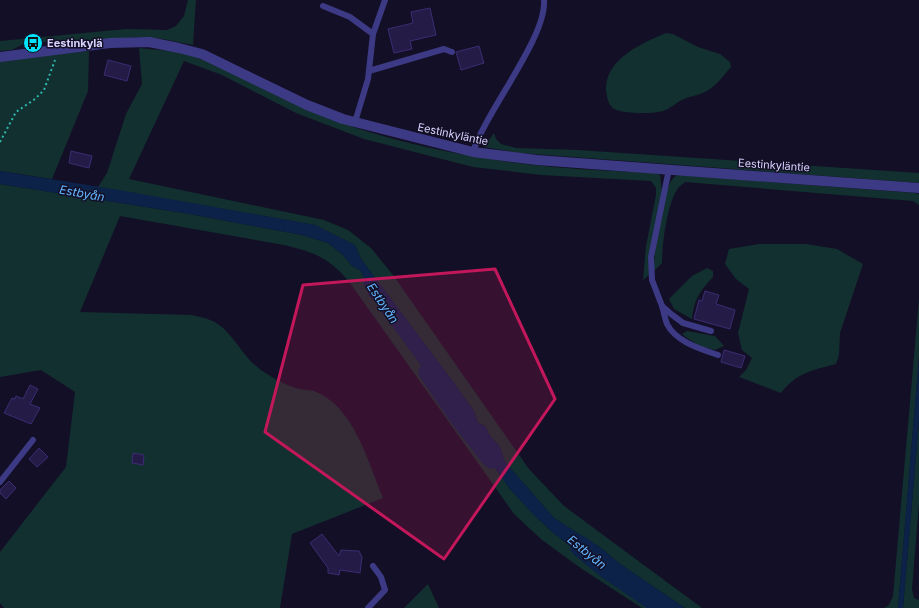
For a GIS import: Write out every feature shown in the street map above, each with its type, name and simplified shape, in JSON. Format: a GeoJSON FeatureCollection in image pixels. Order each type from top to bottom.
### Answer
{"type":"FeatureCollection","features":[{"type":"Feature","properties":{"kind":"street","name":"Eestinkyläntie"},"geometry":{"type":"LineString","coordinates":[[0,57],[110,43],[149,42],[202,54],[307,105],[355,122],[473,152],[537,160],[919,188]]}},
{"type":"Feature","properties":{"kind":"lane"},"geometry":{"type":"LineString","coordinates":[[355,122],[369,71],[373,34],[385,0]]}},
{"type":"Feature","properties":{"kind":"lane"},"geometry":{"type":"LineString","coordinates":[[473,152],[478,136],[520,64],[541,22],[544,0]]}},
{"type":"Feature","properties":{"kind":"lane"},"geometry":{"type":"LineString","coordinates":[[323,6],[350,17],[373,34]]}},
{"type":"Feature","properties":{"kind":"lane"},"geometry":{"type":"LineString","coordinates":[[369,71],[444,49],[452,52]]}},
{"type":"Feature","properties":{"kind":"lane"},"geometry":{"type":"LineString","coordinates":[[669,170],[651,257],[652,280],[668,325],[676,336],[693,346],[718,356]]}},
{"type":"Feature","properties":{"kind":"lane"},"geometry":{"type":"LineString","coordinates":[[662,306],[683,323],[712,331]]}},
{"type":"Feature","properties":{"kind":"lane"},"geometry":{"type":"LineString","coordinates":[[0,482],[33,440]]}},
{"type":"Feature","properties":{"kind":"lane"},"geometry":{"type":"LineString","coordinates":[[368,608],[385,590],[381,577],[373,566]]}},
{"type":"Feature","properties":{"kind":"path"},"geometry":{"type":"LineString","coordinates":[[0,142],[16,112],[35,99],[44,90],[59,50]]}},
{"type":"Feature","properties":{"kind":"highlighted area"},"geometry":{"type":"Polygon","coordinates":[[[495,269],[555,399],[444,559],[265,432],[303,285],[495,269]]]}},
{"type":"Feature","properties":{"kind":"green space"},"geometry":{"type":"Polygon","coordinates":[[[188,0],[196,0],[193,45],[163,39],[137,37],[78,42],[34,42],[23,44],[12,50],[0,51],[0,41],[126,29],[167,30],[176,26],[184,16],[188,0]]]}},
{"type":"Feature","properties":{"kind":"green space"},"geometry":{"type":"Polygon","coordinates":[[[666,33],[673,34],[698,47],[720,54],[730,62],[731,67],[711,89],[701,94],[684,99],[663,111],[638,113],[618,111],[614,109],[609,103],[606,90],[607,79],[612,69],[618,61],[636,47],[666,33]]]}},
{"type":"Feature","properties":{"kind":"green space"},"geometry":{"type":"Polygon","coordinates":[[[139,48],[171,51],[194,56],[218,66],[319,115],[362,130],[416,145],[471,156],[526,164],[579,169],[654,173],[660,175],[662,192],[649,275],[643,280],[646,246],[656,195],[656,188],[651,181],[541,175],[473,167],[364,139],[296,113],[222,75],[184,61],[129,179],[324,220],[348,230],[371,248],[393,275],[529,469],[564,506],[702,608],[685,608],[620,564],[601,548],[554,518],[505,462],[500,447],[490,436],[485,426],[478,423],[474,411],[361,259],[355,245],[315,225],[98,187],[107,173],[126,114],[142,84],[139,48]]]}},
{"type":"Feature","properties":{"kind":"green space"},"geometry":{"type":"Polygon","coordinates":[[[89,51],[88,91],[52,179],[0,171],[0,60],[89,51]]]}},
{"type":"Feature","properties":{"kind":"green space"},"geometry":{"type":"Polygon","coordinates":[[[494,133],[496,139],[501,144],[516,148],[578,150],[919,173],[919,183],[520,153],[484,147],[494,133]]]}},
{"type":"Feature","properties":{"kind":"green space"},"geometry":{"type":"Polygon","coordinates":[[[678,175],[915,193],[919,194],[919,205],[913,201],[685,182],[678,188],[674,195],[668,214],[664,235],[662,263],[654,271],[657,239],[665,198],[671,181],[678,175]]]}},
{"type":"Feature","properties":{"kind":"green space"},"geometry":{"type":"Polygon","coordinates":[[[0,184],[190,214],[302,235],[328,243],[343,255],[352,266],[360,270],[364,277],[364,284],[370,297],[380,304],[380,308],[437,387],[462,412],[466,424],[510,489],[551,531],[579,553],[606,565],[639,594],[660,608],[642,608],[582,569],[542,540],[514,514],[350,283],[343,274],[328,262],[321,257],[304,250],[284,245],[120,216],[80,312],[192,315],[206,318],[217,323],[229,334],[250,361],[271,377],[299,389],[314,391],[328,398],[340,409],[358,437],[383,498],[292,534],[280,608],[4,608],[0,603],[0,552],[66,467],[75,392],[41,370],[0,377],[0,184]]]}},
{"type":"Feature","properties":{"kind":"green space"},"geometry":{"type":"Polygon","coordinates":[[[759,244],[806,244],[837,249],[863,264],[840,333],[839,355],[836,364],[806,373],[793,381],[781,393],[739,377],[746,370],[752,358],[742,350],[738,333],[749,289],[736,279],[725,264],[729,249],[759,244]]]}},
{"type":"Feature","properties":{"kind":"green space"},"geometry":{"type":"Polygon","coordinates":[[[707,268],[713,271],[713,277],[698,296],[694,306],[692,319],[674,309],[669,299],[692,276],[707,268]]]}},
{"type":"Feature","properties":{"kind":"green space"},"geometry":{"type":"Polygon","coordinates":[[[919,299],[919,357],[898,608],[884,608],[889,605],[893,596],[919,299]]]}},
{"type":"Feature","properties":{"kind":"green space"},"geometry":{"type":"Polygon","coordinates":[[[687,331],[715,336],[724,346],[715,350],[701,346],[682,334],[687,331]]]}},
{"type":"Feature","properties":{"kind":"green space"},"geometry":{"type":"Polygon","coordinates":[[[919,421],[919,503],[912,589],[914,598],[919,600],[919,608],[903,608],[919,421]]]}},
{"type":"Feature","properties":{"kind":"green space"},"geometry":{"type":"Polygon","coordinates":[[[428,584],[439,608],[404,608],[428,584]]]}},
{"type":"Feature","properties":{"kind":"water"},"geometry":{"type":"Polygon","coordinates":[[[0,171],[119,190],[315,225],[355,245],[361,259],[474,411],[478,423],[485,426],[490,436],[500,447],[505,462],[554,518],[601,548],[620,564],[685,608],[660,608],[639,594],[606,565],[579,553],[551,531],[533,514],[510,489],[486,455],[466,424],[462,412],[437,387],[379,308],[380,304],[370,297],[364,284],[364,277],[360,270],[352,266],[343,255],[328,243],[302,235],[190,214],[0,184],[0,171]]]}},
{"type":"Feature","properties":{"kind":"water"},"geometry":{"type":"Polygon","coordinates":[[[919,357],[919,421],[903,608],[898,608],[919,357]]]}},
{"type":"Feature","properties":{"kind":"building"},"geometry":{"type":"Polygon","coordinates":[[[430,8],[436,35],[410,41],[412,49],[394,53],[388,29],[413,23],[411,12],[430,8]]]}},
{"type":"Feature","properties":{"kind":"building"},"geometry":{"type":"Polygon","coordinates":[[[479,46],[484,63],[461,70],[456,52],[479,46]]]}},
{"type":"Feature","properties":{"kind":"building"},"geometry":{"type":"Polygon","coordinates":[[[108,60],[131,66],[127,81],[104,75],[108,60]]]}},
{"type":"Feature","properties":{"kind":"building"},"geometry":{"type":"Polygon","coordinates":[[[71,151],[92,156],[89,168],[69,163],[71,151]]]}},
{"type":"Feature","properties":{"kind":"building"},"geometry":{"type":"Polygon","coordinates":[[[705,291],[719,295],[716,304],[735,310],[730,329],[694,319],[699,300],[702,301],[705,291]]]}},
{"type":"Feature","properties":{"kind":"building"},"geometry":{"type":"Polygon","coordinates":[[[724,350],[745,356],[741,368],[721,362],[724,350]]]}},
{"type":"Feature","properties":{"kind":"building"},"geometry":{"type":"Polygon","coordinates":[[[30,385],[38,389],[30,404],[40,408],[31,424],[4,413],[12,398],[15,399],[16,396],[23,399],[30,385]]]}},
{"type":"Feature","properties":{"kind":"building"},"geometry":{"type":"Polygon","coordinates":[[[39,448],[48,457],[37,467],[29,459],[39,448]]]}},
{"type":"Feature","properties":{"kind":"building"},"geometry":{"type":"Polygon","coordinates":[[[133,453],[144,455],[143,465],[132,463],[133,453]]]}},
{"type":"Feature","properties":{"kind":"building"},"geometry":{"type":"Polygon","coordinates":[[[9,481],[16,488],[6,499],[0,493],[0,490],[9,481]]]}},
{"type":"Feature","properties":{"kind":"building"},"geometry":{"type":"Polygon","coordinates":[[[322,534],[339,556],[341,550],[359,551],[362,557],[360,573],[340,570],[339,575],[328,573],[328,568],[310,543],[322,534]]]}},
{"type":"Feature","properties":{"kind":"waterway","name":"Estbyån"},"geometry":{"type":"LineString","coordinates":[[429,372],[463,421],[492,458]]}},
{"type":"Feature","properties":{"kind":"waterway","name":"Estbyån"},"geometry":{"type":"LineString","coordinates":[[580,546],[607,568],[665,608]]}},
{"type":"Feature","properties":{"kind":"place","name":"Eestinkylä"},"geometry":{"type":"Point","coordinates":[33,43]}}]}
